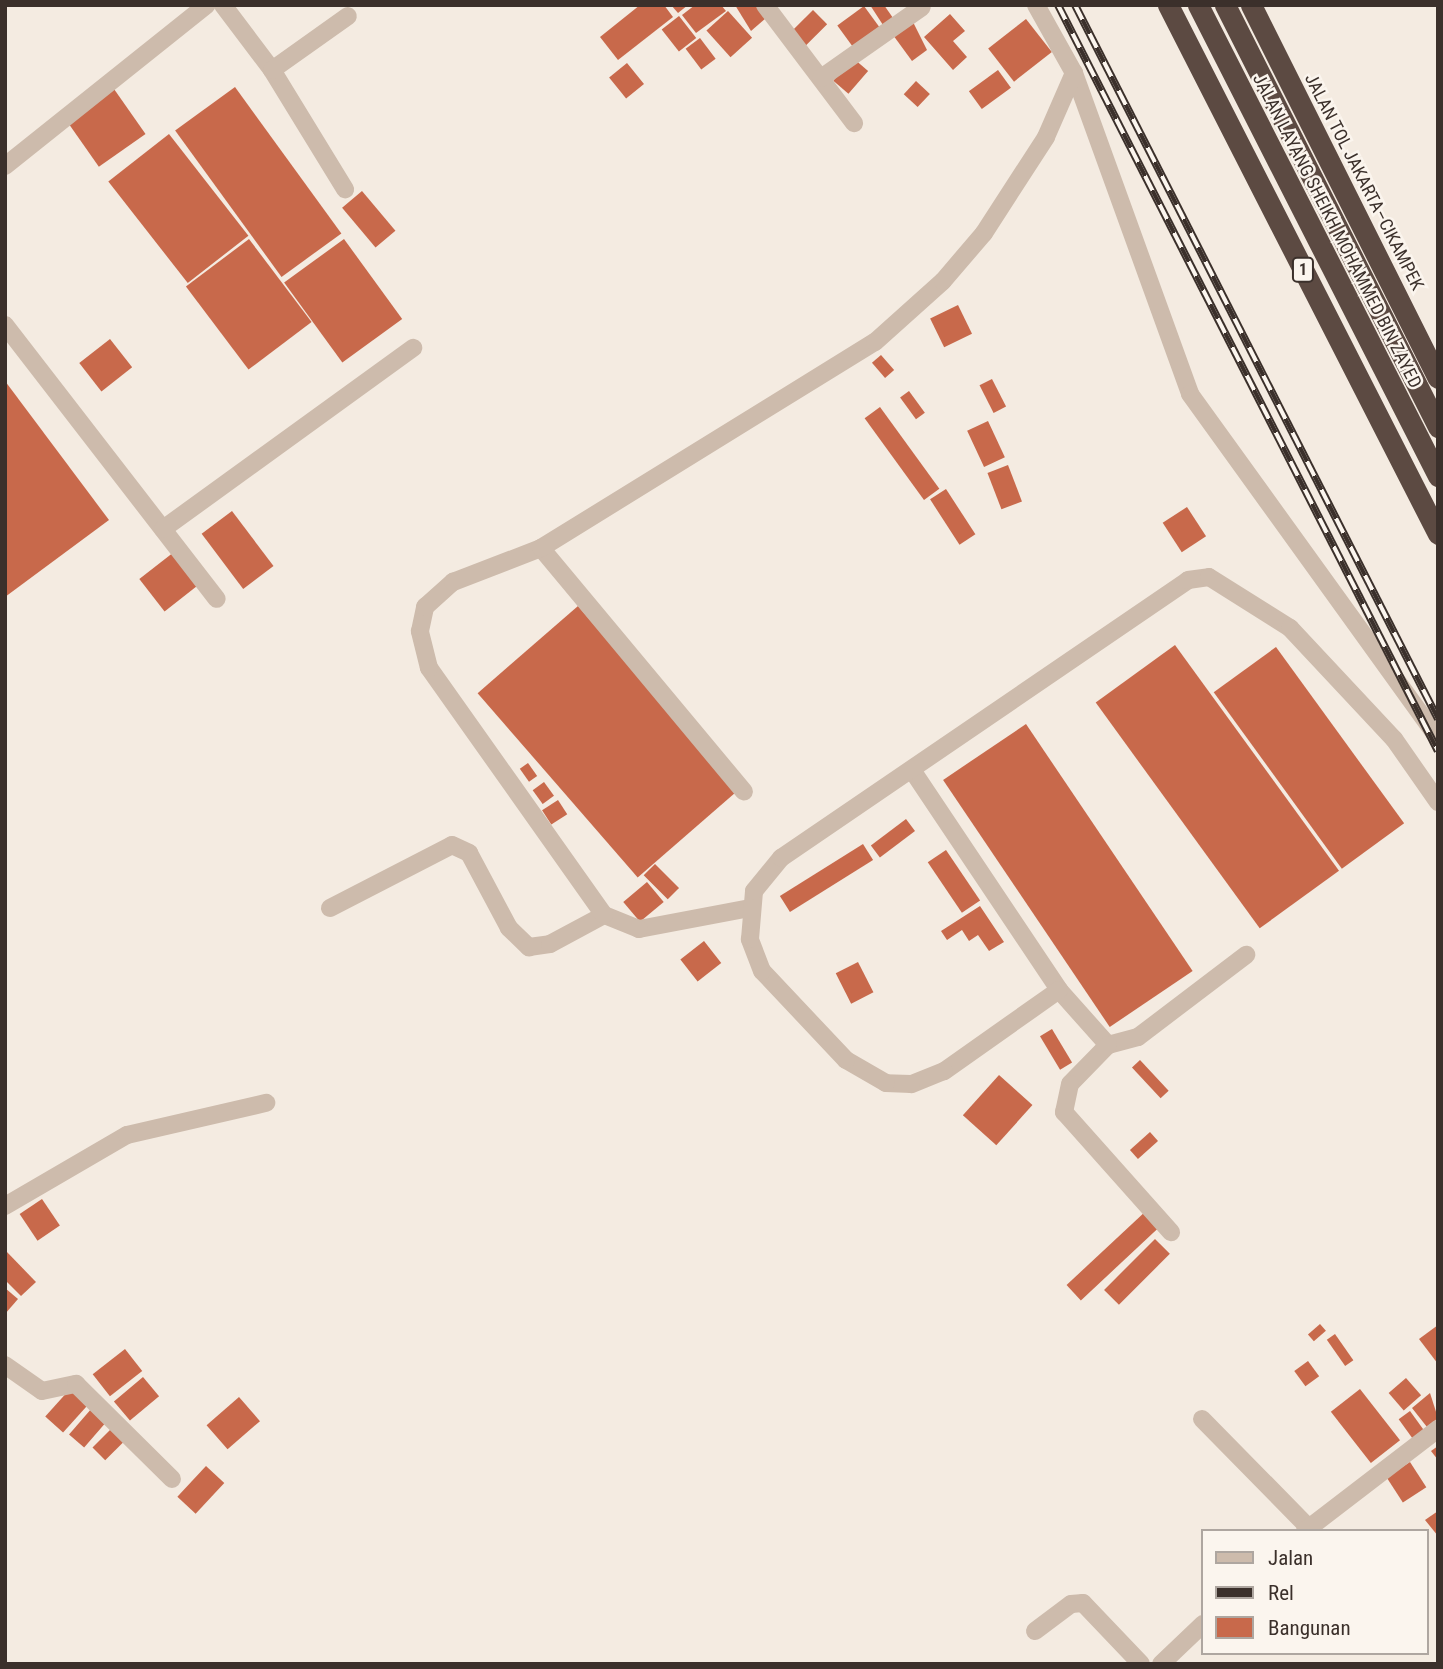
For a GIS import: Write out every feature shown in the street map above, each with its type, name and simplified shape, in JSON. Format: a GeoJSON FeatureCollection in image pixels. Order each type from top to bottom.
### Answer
{"type":"FeatureCollection","features":[{"type":"Feature","properties":{"kind":"highway","name":"1"},"geometry":{"type":"LineString","coordinates":[[1168,5],[1438,534]]}},
{"type":"Feature","properties":{"kind":"highway","name":"JALAN LAYANG SHEIKH MOHAMMED BIN ZAYED"},"geometry":{"type":"LineString","coordinates":[[1198,5],[1438,476]]}},
{"type":"Feature","properties":{"kind":"highway","name":"JALAN LAYANG SHEIKH MOHAMMED BIN ZAYED"},"geometry":{"type":"LineString","coordinates":[[1225,5],[1438,427]]}},
{"type":"Feature","properties":{"kind":"highway","name":"JALAN TOL JAKARTA–CIKAMPEK"},"geometry":{"type":"LineString","coordinates":[[1251,5],[1438,378]]}},
{"type":"Feature","properties":{"kind":"street"},"geometry":{"type":"LineString","coordinates":[[5,166],[207,5]]}},
{"type":"Feature","properties":{"kind":"street"},"geometry":{"type":"LineString","coordinates":[[223,5],[272,70],[345,189]]}},
{"type":"Feature","properties":{"kind":"street"},"geometry":{"type":"LineString","coordinates":[[765,5],[854,123]]}},
{"type":"Feature","properties":{"kind":"street"},"geometry":{"type":"LineString","coordinates":[[1036,5],[1074,73],[1190,394],[1438,738]]}},
{"type":"Feature","properties":{"kind":"street"},"geometry":{"type":"LineString","coordinates":[[821,78],[922,7]]}},
{"type":"Feature","properties":{"kind":"street"},"geometry":{"type":"LineString","coordinates":[[272,70],[348,16]]}},
{"type":"Feature","properties":{"kind":"street"},"geometry":{"type":"LineString","coordinates":[[750,908],[639,929],[604,915],[429,668],[421,641],[422,615],[435,594],[541,548],[874,342],[918,304],[1008,200],[1060,111],[1074,73]]}},
{"type":"Feature","properties":{"kind":"street"},"geometry":{"type":"LineString","coordinates":[[5,325],[217,599]]}},
{"type":"Feature","properties":{"kind":"street"},"geometry":{"type":"LineString","coordinates":[[163,529],[413,348]]}},
{"type":"Feature","properties":{"kind":"street"},"geometry":{"type":"LineString","coordinates":[[541,548],[744,792]]}},
{"type":"Feature","properties":{"kind":"street"},"geometry":{"type":"LineString","coordinates":[[1059,990],[944,1071],[911,1084],[886,1083],[846,1060],[762,971],[750,939],[750,908],[770,866],[1188,580],[1209,577],[1290,628],[1394,739],[1438,802]]}},
{"type":"Feature","properties":{"kind":"street"},"geometry":{"type":"LineString","coordinates":[[912,769],[1059,990],[1108,1045]]}},
{"type":"Feature","properties":{"kind":"street"},"geometry":{"type":"LineString","coordinates":[[330,908],[452,845],[472,857],[509,928],[529,947],[550,944],[604,915]]}},
{"type":"Feature","properties":{"kind":"street"},"geometry":{"type":"LineString","coordinates":[[1171,1232],[1064,1112],[1070,1084],[1108,1045],[1138,1037],[1247,955]]}},
{"type":"Feature","properties":{"kind":"street"},"geometry":{"type":"LineString","coordinates":[[5,1206],[127,1135],[266,1103]]}},
{"type":"Feature","properties":{"kind":"street"},"geometry":{"type":"LineString","coordinates":[[5,1364],[42,1391],[76,1384],[172,1479]]}},
{"type":"Feature","properties":{"kind":"street"},"geometry":{"type":"LineString","coordinates":[[1202,1419],[1306,1529],[1438,1429]]}},
{"type":"Feature","properties":{"kind":"street"},"geometry":{"type":"LineString","coordinates":[[1035,1631],[1071,1604],[1086,1603],[1141,1664]]}},
{"type":"Feature","properties":{"kind":"street"},"geometry":{"type":"LineString","coordinates":[[1163,1663],[1202,1625]]}},
{"type":"Feature","properties":{"kind":"building"},"geometry":{"type":"Polygon","coordinates":[[[640,5],[664,5],[673,17],[618,60],[600,37],[640,5]]]}},
{"type":"Feature","properties":{"kind":"building"},"geometry":{"type":"Polygon","coordinates":[[[671,5],[688,5],[678,13],[671,5]]]}},
{"type":"Feature","properties":{"kind":"building"},"geometry":{"type":"Polygon","coordinates":[[[695,5],[721,5],[726,11],[696,33],[682,15],[695,5]]]}},
{"type":"Feature","properties":{"kind":"building"},"geometry":{"type":"Polygon","coordinates":[[[735,5],[755,5],[766,18],[751,31],[735,5]]]}},
{"type":"Feature","properties":{"kind":"building"},"geometry":{"type":"Polygon","coordinates":[[[870,5],[884,5],[893,18],[883,25],[870,5]]]}},
{"type":"Feature","properties":{"kind":"building"},"geometry":{"type":"Polygon","coordinates":[[[864,6],[880,28],[853,47],[837,25],[864,6]]]}},
{"type":"Feature","properties":{"kind":"building"},"geometry":{"type":"Polygon","coordinates":[[[813,10],[827,24],[804,47],[790,33],[813,10]]]}},
{"type":"Feature","properties":{"kind":"building"},"geometry":{"type":"Polygon","coordinates":[[[728,11],[752,38],[731,57],[706,30],[728,11]]]}},
{"type":"Feature","properties":{"kind":"building"},"geometry":{"type":"Polygon","coordinates":[[[950,14],[965,31],[953,41],[967,57],[953,70],[924,37],[950,14]]]}},
{"type":"Feature","properties":{"kind":"building"},"geometry":{"type":"Polygon","coordinates":[[[679,16],[696,38],[679,52],[662,30],[679,16]]]}},
{"type":"Feature","properties":{"kind":"building"},"geometry":{"type":"Polygon","coordinates":[[[1026,19],[1052,52],[1014,82],[988,49],[1026,19]]]}},
{"type":"Feature","properties":{"kind":"building"},"geometry":{"type":"Polygon","coordinates":[[[912,20],[927,50],[912,61],[893,35],[912,20]]]}},
{"type":"Feature","properties":{"kind":"building"},"geometry":{"type":"Polygon","coordinates":[[[700,38],[716,59],[701,70],[686,49],[700,38]]]}},
{"type":"Feature","properties":{"kind":"building"},"geometry":{"type":"Polygon","coordinates":[[[853,58],[868,71],[848,94],[833,81],[853,58]]]}},
{"type":"Feature","properties":{"kind":"building"},"geometry":{"type":"Polygon","coordinates":[[[627,63],[644,84],[626,98],[609,77],[627,63]]]}},
{"type":"Feature","properties":{"kind":"building"},"geometry":{"type":"Polygon","coordinates":[[[998,70],[1011,88],[982,109],[969,91],[998,70]]]}},
{"type":"Feature","properties":{"kind":"building"},"geometry":{"type":"Polygon","coordinates":[[[916,81],[930,94],[918,107],[904,94],[916,81]]]}},
{"type":"Feature","properties":{"kind":"building"},"geometry":{"type":"Polygon","coordinates":[[[235,87],[341,233],[282,277],[175,130],[235,87]]]}},
{"type":"Feature","properties":{"kind":"building"},"geometry":{"type":"Polygon","coordinates":[[[114,89],[146,134],[99,167],[67,122],[114,89]]]}},
{"type":"Feature","properties":{"kind":"building"},"geometry":{"type":"Polygon","coordinates":[[[169,134],[248,236],[188,283],[108,181],[169,134]]]}},
{"type":"Feature","properties":{"kind":"building"},"geometry":{"type":"Polygon","coordinates":[[[362,191],[395,231],[376,248],[342,208],[362,191]]]}},
{"type":"Feature","properties":{"kind":"building"},"geometry":{"type":"Polygon","coordinates":[[[249,239],[312,322],[248,370],[186,287],[249,239]]]}},
{"type":"Feature","properties":{"kind":"building"},"geometry":{"type":"Polygon","coordinates":[[[344,239],[402,319],[342,363],[284,282],[344,239]]]}},
{"type":"Feature","properties":{"kind":"building"},"geometry":{"type":"Polygon","coordinates":[[[958,305],[972,334],[944,347],[930,319],[958,305]]]}},
{"type":"Feature","properties":{"kind":"building"},"geometry":{"type":"Polygon","coordinates":[[[110,339],[132,367],[101,391],[79,363],[110,339]]]}},
{"type":"Feature","properties":{"kind":"building"},"geometry":{"type":"Polygon","coordinates":[[[881,355],[894,370],[885,378],[872,363],[881,355]]]}},
{"type":"Feature","properties":{"kind":"building"},"geometry":{"type":"Polygon","coordinates":[[[992,379],[1006,407],[994,413],[980,385],[992,379]]]}},
{"type":"Feature","properties":{"kind":"building"},"geometry":{"type":"Polygon","coordinates":[[[5,381],[109,520],[5,597],[5,381]]]}},
{"type":"Feature","properties":{"kind":"building"},"geometry":{"type":"Polygon","coordinates":[[[909,391],[925,413],[916,419],[900,397],[909,391]]]}},
{"type":"Feature","properties":{"kind":"building"},"geometry":{"type":"Polygon","coordinates":[[[880,407],[939,489],[924,500],[865,418],[880,407]]]}},
{"type":"Feature","properties":{"kind":"building"},"geometry":{"type":"Polygon","coordinates":[[[988,421],[1005,457],[984,467],[967,431],[988,421]]]}},
{"type":"Feature","properties":{"kind":"building"},"geometry":{"type":"Polygon","coordinates":[[[1008,465],[1022,501],[1001,509],[987,473],[1008,465]]]}},
{"type":"Feature","properties":{"kind":"building"},"geometry":{"type":"Polygon","coordinates":[[[946,489],[975,534],[959,545],[930,499],[946,489]]]}},
{"type":"Feature","properties":{"kind":"building"},"geometry":{"type":"Polygon","coordinates":[[[1187,507],[1206,536],[1182,552],[1163,523],[1187,507]]]}},
{"type":"Feature","properties":{"kind":"building"},"geometry":{"type":"Polygon","coordinates":[[[232,511],[274,566],[243,589],[202,534],[232,511]]]}},
{"type":"Feature","properties":{"kind":"building"},"geometry":{"type":"Polygon","coordinates":[[[174,552],[199,584],[165,611],[139,579],[174,552]]]}},
{"type":"Feature","properties":{"kind":"building"},"geometry":{"type":"Polygon","coordinates":[[[578,606],[738,790],[638,877],[478,693],[578,606]]]}},
{"type":"Feature","properties":{"kind":"building"},"geometry":{"type":"Polygon","coordinates":[[[1175,645],[1339,871],[1260,928],[1096,703],[1175,645]]]}},
{"type":"Feature","properties":{"kind":"building"},"geometry":{"type":"Polygon","coordinates":[[[1276,647],[1404,823],[1342,869],[1214,692],[1276,647]]]}},
{"type":"Feature","properties":{"kind":"building"},"geometry":{"type":"Polygon","coordinates":[[[1026,724],[1193,971],[1110,1027],[943,780],[1026,724]]]}},
{"type":"Feature","properties":{"kind":"building"},"geometry":{"type":"Polygon","coordinates":[[[528,763],[537,776],[529,782],[520,769],[528,763]]]}},
{"type":"Feature","properties":{"kind":"building"},"geometry":{"type":"Polygon","coordinates":[[[544,782],[554,796],[543,804],[533,790],[544,782]]]}},
{"type":"Feature","properties":{"kind":"building"},"geometry":{"type":"Polygon","coordinates":[[[558,800],[567,814],[551,825],[542,810],[558,800]]]}},
{"type":"Feature","properties":{"kind":"building"},"geometry":{"type":"Polygon","coordinates":[[[906,819],[915,831],[880,857],[871,845],[906,819]]]}},
{"type":"Feature","properties":{"kind":"building"},"geometry":{"type":"Polygon","coordinates":[[[863,844],[873,860],[790,912],[780,896],[863,844]]]}},
{"type":"Feature","properties":{"kind":"building"},"geometry":{"type":"Polygon","coordinates":[[[946,850],[980,901],[962,913],[928,862],[946,850]]]}},
{"type":"Feature","properties":{"kind":"building"},"geometry":{"type":"Polygon","coordinates":[[[655,864],[679,888],[668,899],[644,875],[655,864]]]}},
{"type":"Feature","properties":{"kind":"building"},"geometry":{"type":"Polygon","coordinates":[[[647,882],[664,902],[640,922],[623,902],[647,882]]]}},
{"type":"Feature","properties":{"kind":"building"},"geometry":{"type":"Polygon","coordinates":[[[980,906],[1004,942],[989,951],[978,935],[969,941],[962,930],[947,940],[941,931],[980,906]]]}},
{"type":"Feature","properties":{"kind":"building"},"geometry":{"type":"Polygon","coordinates":[[[704,941],[721,963],[698,982],[680,959],[704,941]]]}},
{"type":"Feature","properties":{"kind":"building"},"geometry":{"type":"Polygon","coordinates":[[[858,962],[873,992],[851,1004],[836,973],[858,962]]]}},
{"type":"Feature","properties":{"kind":"building"},"geometry":{"type":"Polygon","coordinates":[[[1052,1029],[1072,1062],[1060,1070],[1040,1036],[1052,1029]]]}},
{"type":"Feature","properties":{"kind":"building"},"geometry":{"type":"Polygon","coordinates":[[[1140,1060],[1169,1091],[1161,1098],[1132,1068],[1140,1060]]]}},
{"type":"Feature","properties":{"kind":"building"},"geometry":{"type":"Polygon","coordinates":[[[999,1075],[1032,1105],[996,1145],[963,1115],[999,1075]]]}},
{"type":"Feature","properties":{"kind":"building"},"geometry":{"type":"Polygon","coordinates":[[[1150,1132],[1158,1141],[1138,1159],[1130,1150],[1150,1132]]]}},
{"type":"Feature","properties":{"kind":"building"},"geometry":{"type":"Polygon","coordinates":[[[42,1199],[60,1226],[38,1241],[20,1214],[42,1199]]]}},
{"type":"Feature","properties":{"kind":"building"},"geometry":{"type":"Polygon","coordinates":[[[1147,1210],[1161,1225],[1081,1300],[1067,1285],[1147,1210]]]}},
{"type":"Feature","properties":{"kind":"building"},"geometry":{"type":"Polygon","coordinates":[[[1155,1239],[1170,1254],[1119,1305],[1104,1290],[1155,1239]]]}},
{"type":"Feature","properties":{"kind":"building"},"geometry":{"type":"Polygon","coordinates":[[[5,1250],[36,1282],[21,1296],[5,1280],[5,1250]]]}},
{"type":"Feature","properties":{"kind":"building"},"geometry":{"type":"Polygon","coordinates":[[[5,1288],[18,1299],[5,1314],[5,1288]]]}},
{"type":"Feature","properties":{"kind":"building"},"geometry":{"type":"Polygon","coordinates":[[[1320,1324],[1326,1331],[1314,1341],[1308,1334],[1320,1324]]]}},
{"type":"Feature","properties":{"kind":"building"},"geometry":{"type":"Polygon","coordinates":[[[1438,1325],[1438,1364],[1419,1339],[1438,1325]]]}},
{"type":"Feature","properties":{"kind":"building"},"geometry":{"type":"Polygon","coordinates":[[[1335,1334],[1353,1360],[1345,1366],[1327,1340],[1335,1334]]]}},
{"type":"Feature","properties":{"kind":"building"},"geometry":{"type":"Polygon","coordinates":[[[125,1349],[142,1371],[110,1396],[93,1374],[125,1349]]]}},
{"type":"Feature","properties":{"kind":"building"},"geometry":{"type":"Polygon","coordinates":[[[1308,1361],[1319,1376],[1305,1386],[1294,1371],[1308,1361]]]}},
{"type":"Feature","properties":{"kind":"building"},"geometry":{"type":"Polygon","coordinates":[[[143,1377],[159,1396],[130,1421],[114,1401],[143,1377]]]}},
{"type":"Feature","properties":{"kind":"building"},"geometry":{"type":"Polygon","coordinates":[[[1406,1378],[1421,1395],[1404,1410],[1389,1393],[1406,1378]]]}},
{"type":"Feature","properties":{"kind":"building"},"geometry":{"type":"Polygon","coordinates":[[[70,1389],[88,1405],[63,1433],[45,1416],[70,1389]]]}},
{"type":"Feature","properties":{"kind":"building"},"geometry":{"type":"Polygon","coordinates":[[[1360,1389],[1400,1440],[1371,1463],[1331,1412],[1360,1389]]]}},
{"type":"Feature","properties":{"kind":"building"},"geometry":{"type":"Polygon","coordinates":[[[1430,1393],[1438,1418],[1427,1427],[1412,1408],[1430,1393]]]}},
{"type":"Feature","properties":{"kind":"building"},"geometry":{"type":"Polygon","coordinates":[[[239,1397],[260,1421],[228,1449],[207,1425],[239,1397]]]}},
{"type":"Feature","properties":{"kind":"building"},"geometry":{"type":"Polygon","coordinates":[[[92,1408],[107,1421],[84,1448],[69,1434],[92,1408]]]}},
{"type":"Feature","properties":{"kind":"building"},"geometry":{"type":"Polygon","coordinates":[[[1410,1411],[1424,1430],[1413,1439],[1399,1419],[1410,1411]]]}},
{"type":"Feature","properties":{"kind":"building"},"geometry":{"type":"Polygon","coordinates":[[[113,1427],[126,1440],[105,1460],[92,1448],[113,1427]]]}},
{"type":"Feature","properties":{"kind":"building"},"geometry":{"type":"Polygon","coordinates":[[[1438,1446],[1438,1460],[1431,1451],[1438,1446]]]}},
{"type":"Feature","properties":{"kind":"building"},"geometry":{"type":"Polygon","coordinates":[[[1410,1462],[1426,1487],[1403,1502],[1387,1477],[1410,1462]]]}},
{"type":"Feature","properties":{"kind":"building"},"geometry":{"type":"Polygon","coordinates":[[[206,1466],[224,1483],[196,1514],[177,1497],[206,1466]]]}},
{"type":"Feature","properties":{"kind":"building"},"geometry":{"type":"Polygon","coordinates":[[[1438,1511],[1438,1536],[1425,1520],[1438,1511]]]}},
{"type":"Feature","properties":{"kind":"railway"},"geometry":{"type":"LineString","coordinates":[[1058,5],[1438,751]]}},
{"type":"Feature","properties":{"kind":"railway"},"geometry":{"type":"LineString","coordinates":[[1075,5],[1438,719]]}}]}
